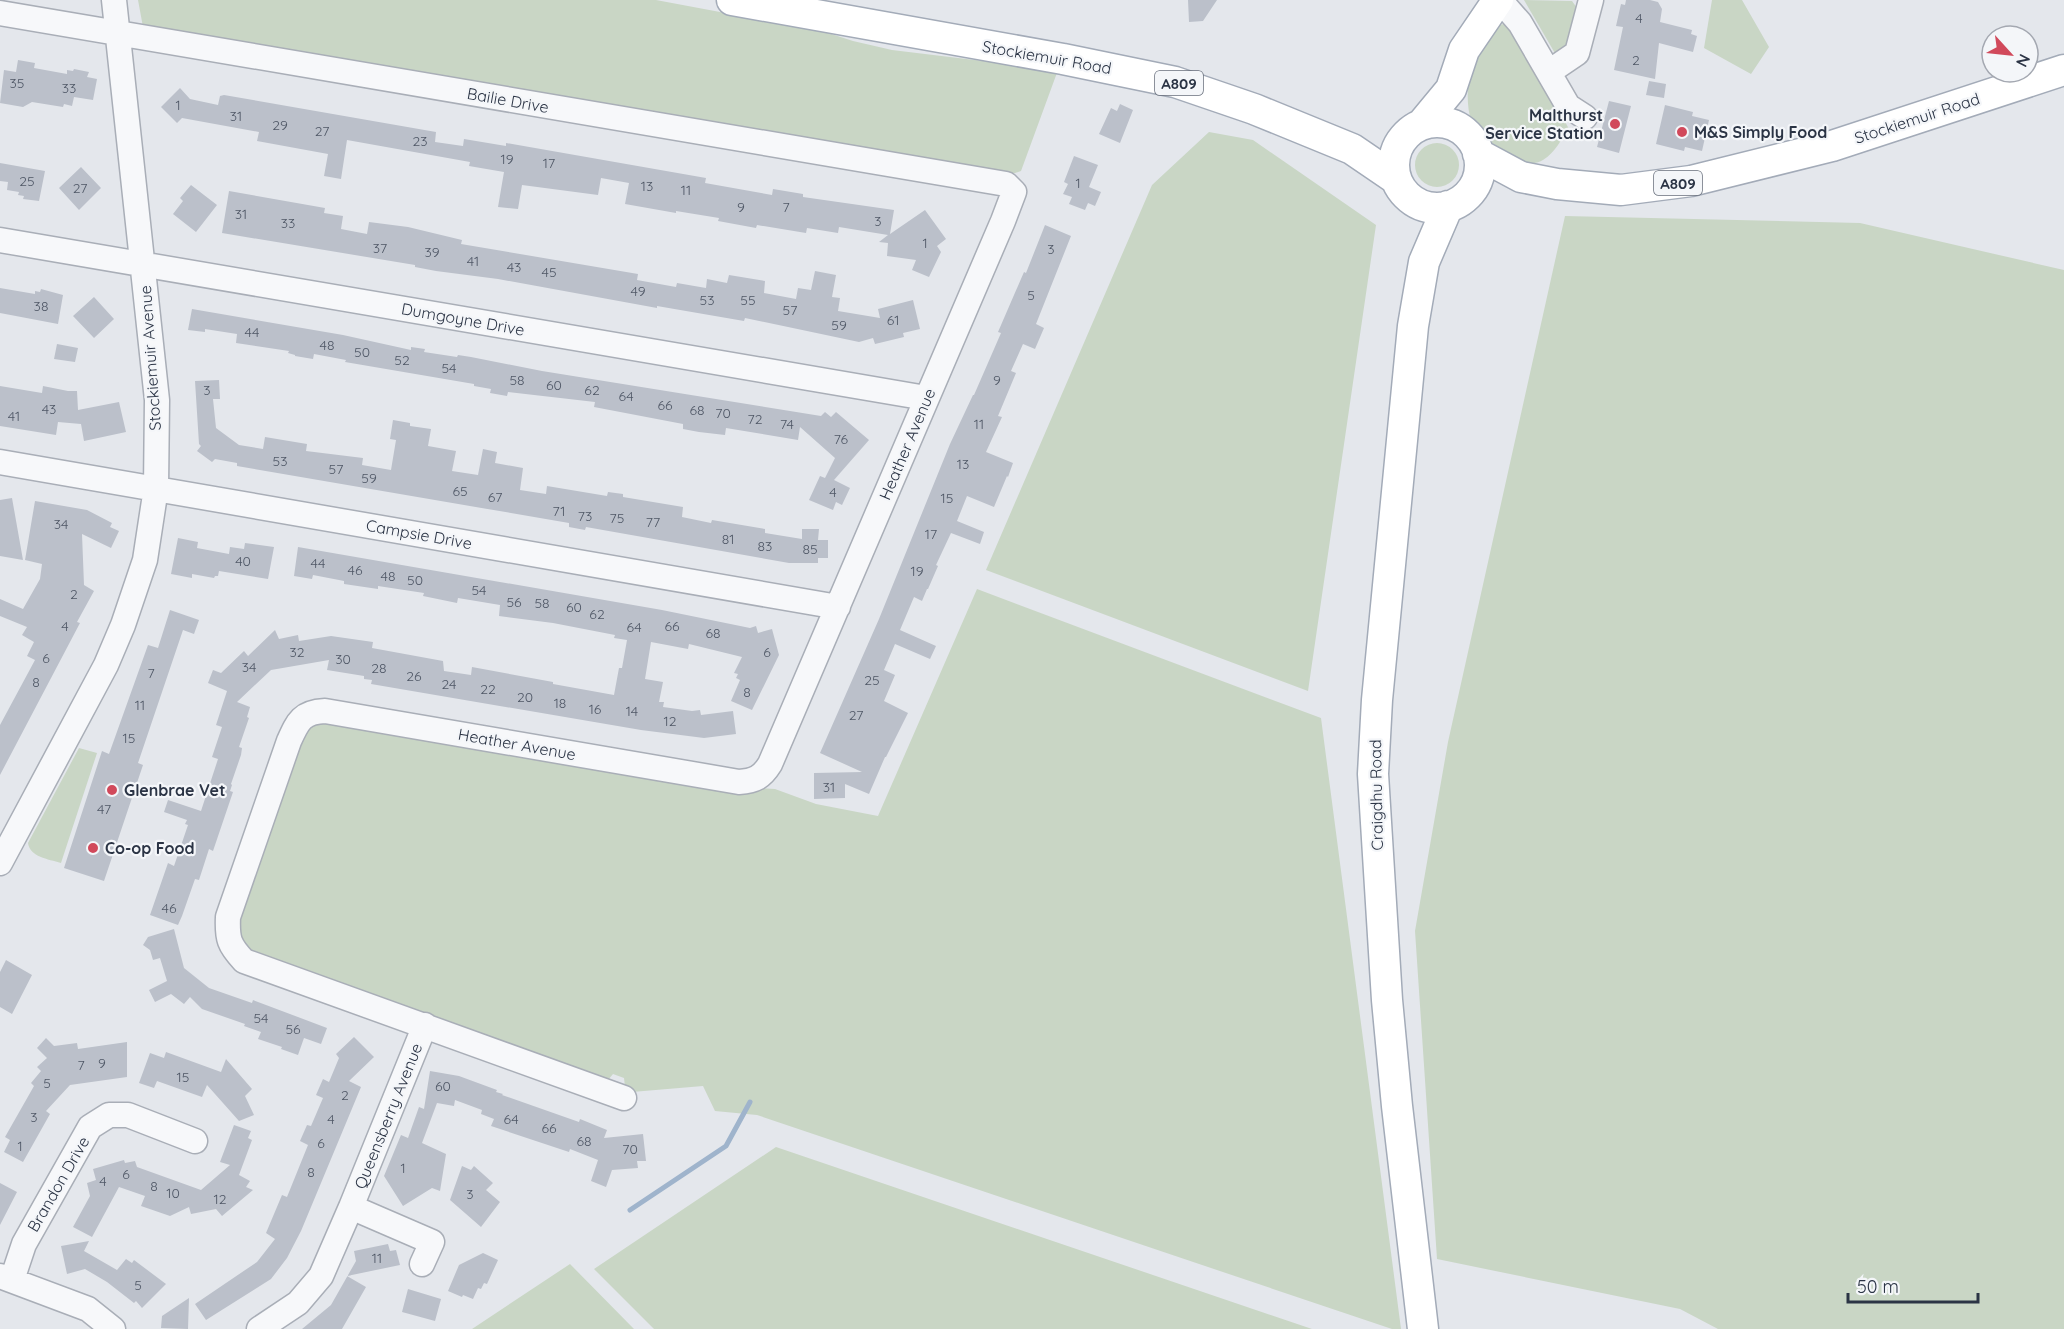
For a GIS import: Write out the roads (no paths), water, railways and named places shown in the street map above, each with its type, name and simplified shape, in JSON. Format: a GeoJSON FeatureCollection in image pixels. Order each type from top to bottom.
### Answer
{"type":"FeatureCollection","features":[{"type":"Feature","properties":{"kind":"main road","name":"Stockiemuir Road"},"geometry":{"type":"LineString","coordinates":[[732,0],[1063,59],[1176,82],[1254,108],[1352,149],[1405,189]]}},
{"type":"Feature","properties":{"kind":"main road"},"geometry":{"type":"LineString","coordinates":[[1451,89],[1479,166],[1472,188],[1466,196],[1448,206],[1430,207],[1405,189],[1394,164],[1396,150],[1451,89],[1464,50],[1498,1]]}},
{"type":"Feature","properties":{"kind":"main road","name":"Stockiemuir Road"},"geometry":{"type":"LineString","coordinates":[[1471,143],[1521,177],[1557,184],[1621,190],[1690,181],[1833,146],[2064,70]]}},
{"type":"Feature","properties":{"kind":"main road"},"geometry":{"type":"LineString","coordinates":[[1352,149],[1444,122],[1471,143]]}},
{"type":"Feature","properties":{"kind":"main road","name":"Stockiemuir Road"},"geometry":{"type":"LineString","coordinates":[[1472,188],[1521,177]]}},
{"type":"Feature","properties":{"kind":"main road","name":"Craigdhu Road"},"geometry":{"type":"LineString","coordinates":[[1405,189],[1424,262]]}},
{"type":"Feature","properties":{"kind":"main road","name":"Craigdhu Road"},"geometry":{"type":"LineString","coordinates":[[1423,1329],[1387,1000],[1373,774],[1377,700],[1413,326],[1424,262],[1448,206]]}},
{"type":"Feature","properties":{"kind":"street","name":"Stockiemuir Avenue"},"geometry":{"type":"LineString","coordinates":[[4,848],[106,665],[123,625],[145,560],[156,488],[157,400],[114,0]]}},
{"type":"Feature","properties":{"kind":"street"},"geometry":{"type":"LineString","coordinates":[[1549,72],[1577,52],[1591,0]]}},
{"type":"Feature","properties":{"kind":"street"},"geometry":{"type":"LineString","coordinates":[[1498,1],[1520,23],[1568,106],[1585,117]]}},
{"type":"Feature","properties":{"kind":"street","name":"Bailie Drive"},"geometry":{"type":"LineString","coordinates":[[0,13],[1006,184],[1014,192]]}},
{"type":"Feature","properties":{"kind":"street","name":"Heather Avenue"},"geometry":{"type":"LineString","coordinates":[[624,1098],[244,961],[232,949],[227,934],[228,917],[289,741],[298,722],[305,716],[325,711],[739,782],[754,781],[764,774],[838,607],[1014,192]]}},
{"type":"Feature","properties":{"kind":"street","name":"Dumgoyne Drive"},"geometry":{"type":"LineString","coordinates":[[0,240],[926,398]]}},
{"type":"Feature","properties":{"kind":"street","name":"Campsie Drive"},"geometry":{"type":"LineString","coordinates":[[0,462],[838,607]]}},
{"type":"Feature","properties":{"kind":"street","name":"Queensberry Avenue"},"geometry":{"type":"LineString","coordinates":[[259,1329],[298,1303],[321,1276],[425,1025]]}},
{"type":"Feature","properties":{"kind":"street","name":"Brandon Drive"},"geometry":{"type":"LineString","coordinates":[[6,1278],[90,1127],[109,1115],[128,1115],[195,1141]]}},
{"type":"Feature","properties":{"kind":"street","name":"Queensberry Avenue"},"geometry":{"type":"LineString","coordinates":[[351,1207],[432,1242],[422,1264]]}},
{"type":"Feature","properties":{"kind":"street"},"geometry":{"type":"LineString","coordinates":[[6,1278],[88,1309],[113,1329]]}},
{"type":"Feature","properties":{"kind":"waterway"},"geometry":{"type":"LineString","coordinates":[[630,1210],[726,1146],[750,1102]]}},
{"type":"Feature","properties":{"kind":"place","name":"Malthurst Service Station"},"geometry":{"type":"Point","coordinates":[1615,124]}},
{"type":"Feature","properties":{"kind":"place","name":"M&S Simply Food"},"geometry":{"type":"Point","coordinates":[1682,132]}},
{"type":"Feature","properties":{"kind":"place","name":"Glenbrae Vet"},"geometry":{"type":"Point","coordinates":[112,790]}},
{"type":"Feature","properties":{"kind":"place","name":"Co-op Food"},"geometry":{"type":"Point","coordinates":[93,848]}}]}
